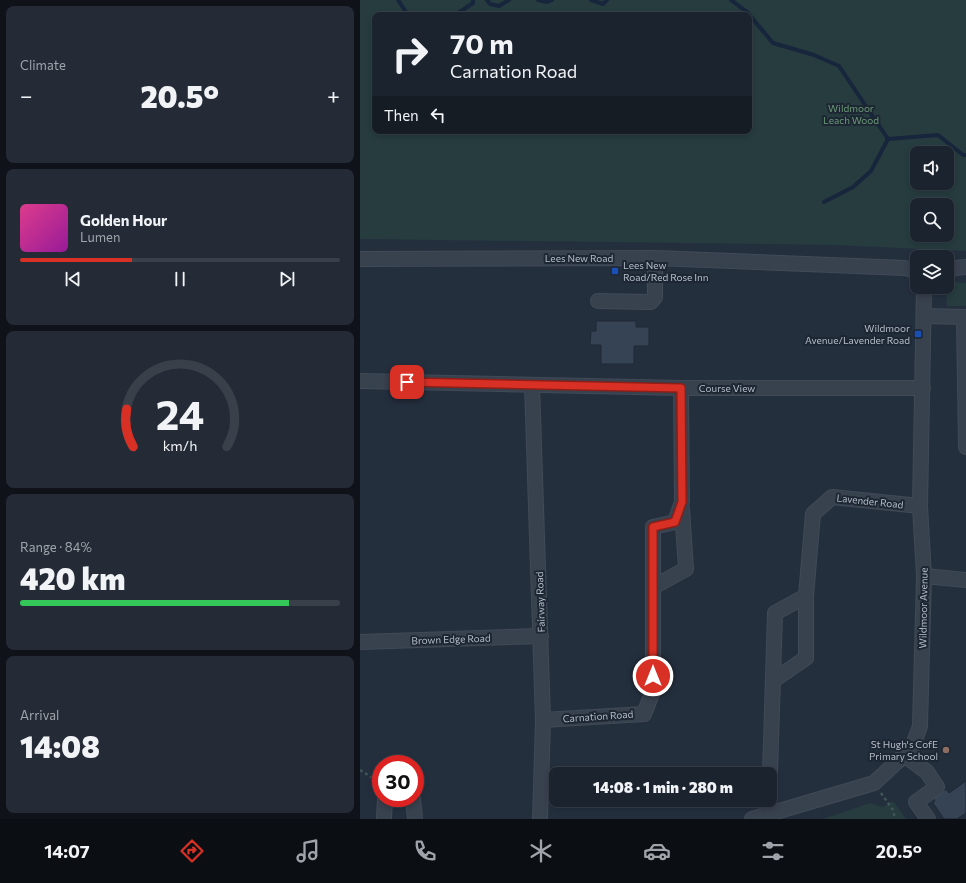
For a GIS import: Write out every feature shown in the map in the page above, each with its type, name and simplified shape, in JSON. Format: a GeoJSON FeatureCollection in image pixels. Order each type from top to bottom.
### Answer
{"type":"FeatureCollection","features":[{"type":"Feature","properties":{"kind":"street","name":"Lees New Road"},"geometry":{"type":"LineString","coordinates":[[360,259],[655,258],[910,269]]}},
{"type":"Feature","properties":{"kind":"street"},"geometry":{"type":"LineString","coordinates":[[598,301],[651,302],[655,297],[655,258]]}},
{"type":"Feature","properties":{"kind":"street"},"geometry":{"type":"LineString","coordinates":[[954,268],[966,267]]}},
{"type":"Feature","properties":{"kind":"street","name":"Wildmoor Avenue"},"geometry":{"type":"LineString","coordinates":[[752,819],[874,783],[912,748],[920,726],[924,576],[920,506],[924,294]]}},
{"type":"Feature","properties":{"kind":"street"},"geometry":{"type":"LineString","coordinates":[[925,316],[965,317],[966,447]]}},
{"type":"Feature","properties":{"kind":"street","name":"Course View"},"geometry":{"type":"LineString","coordinates":[[360,381],[681,388],[923,388]]}},
{"type":"Feature","properties":{"kind":"street","name":"Fairway Road"},"geometry":{"type":"LineString","coordinates":[[532,385],[543,720],[540,819]]}},
{"type":"Feature","properties":{"kind":"street","name":"Carnation Road"},"geometry":{"type":"LineString","coordinates":[[653,586],[686,569],[682,502],[681,388]]}},
{"type":"Feature","properties":{"kind":"street","name":"Lavender Road"},"geometry":{"type":"LineString","coordinates":[[774,680],[806,658],[806,596],[813,514],[832,497],[920,506]]}},
{"type":"Feature","properties":{"kind":"street","name":"Carnation Road"},"geometry":{"type":"LineString","coordinates":[[543,720],[644,714],[653,691],[653,527],[675,522],[682,502]]}},
{"type":"Feature","properties":{"kind":"street"},"geometry":{"type":"LineString","coordinates":[[924,576],[966,580]]}},
{"type":"Feature","properties":{"kind":"street"},"geometry":{"type":"LineString","coordinates":[[770,767],[775,613],[806,596]]}},
{"type":"Feature","properties":{"kind":"street","name":"Brown Edge Road"},"geometry":{"type":"LineString","coordinates":[[360,642],[541,636]]}},
{"type":"Feature","properties":{"kind":"street"},"geometry":{"type":"LineString","coordinates":[[904,755],[927,772],[937,787],[916,802],[928,819]]}},
{"type":"Feature","properties":{"kind":"street"},"geometry":{"type":"LineString","coordinates":[[384,819],[385,807]]}},
{"type":"Feature","properties":{"kind":"street"},"geometry":{"type":"LineString","coordinates":[[414,807],[415,819]]}},
{"type":"Feature","properties":{"kind":"street"},"geometry":{"type":"LineString","coordinates":[[768,815],[769,807]]}},
{"type":"Feature","properties":{"kind":"path"},"geometry":{"type":"LineString","coordinates":[[360,770],[372,777]]}},
{"type":"Feature","properties":{"kind":"path"},"geometry":{"type":"LineString","coordinates":[[874,783],[893,810],[895,819]]}},
{"type":"Feature","properties":{"kind":"green space","name":"Wildmoor Leach Wood"},"geometry":{"type":"Polygon","coordinates":[[[360,0],[966,0],[966,251],[835,245],[360,239],[360,0]]]}},
{"type":"Feature","properties":{"kind":"green space"},"geometry":{"type":"Polygon","coordinates":[[[954,282],[966,283],[966,306],[947,306],[946,294],[954,294],[954,282]]]}},
{"type":"Feature","properties":{"kind":"green space"},"geometry":{"type":"Polygon","coordinates":[[[893,801],[906,819],[823,819],[870,803],[882,807],[893,801]]]}},
{"type":"Feature","properties":{"kind":"building"},"geometry":{"type":"Polygon","coordinates":[[[596,321],[636,321],[636,327],[649,327],[649,346],[634,346],[634,364],[601,364],[601,345],[590,345],[591,331],[596,331],[596,321]]]}},
{"type":"Feature","properties":{"kind":"building"},"geometry":{"type":"Polygon","coordinates":[[[966,781],[966,813],[957,819],[944,819],[933,803],[935,801],[933,798],[946,789],[949,793],[966,781]]]}},
{"type":"Feature","properties":{"kind":"waterway"},"geometry":{"type":"LineString","coordinates":[[398,0],[406,12]]}},
{"type":"Feature","properties":{"kind":"waterway"},"geometry":{"type":"LineString","coordinates":[[460,12],[473,3],[473,0]]}},
{"type":"Feature","properties":{"kind":"waterway"},"geometry":{"type":"LineString","coordinates":[[487,0],[490,4],[499,6],[509,0]]}},
{"type":"Feature","properties":{"kind":"waterway"},"geometry":{"type":"LineString","coordinates":[[538,0],[547,2],[552,0]]}},
{"type":"Feature","properties":{"kind":"waterway"},"geometry":{"type":"LineString","coordinates":[[591,0],[603,4],[607,0]]}},
{"type":"Feature","properties":{"kind":"waterway"},"geometry":{"type":"LineString","coordinates":[[731,0],[747,12]]}},
{"type":"Feature","properties":{"kind":"waterway"},"geometry":{"type":"LineString","coordinates":[[752,18],[773,43],[814,55],[839,66],[888,139],[938,135],[963,155],[966,155]]}},
{"type":"Feature","properties":{"kind":"waterway"},"geometry":{"type":"LineString","coordinates":[[824,202],[853,187],[871,171],[888,139]]}},
{"type":"Feature","properties":{"kind":"place","name":"Lees New Road/Red Rose Inn"},"geometry":{"type":"Point","coordinates":[615,271]}},
{"type":"Feature","properties":{"kind":"place","name":"Wildmoor Avenue/Lavender Road"},"geometry":{"type":"Point","coordinates":[918,334]}},
{"type":"Feature","properties":{"kind":"place","name":"St Hugh's CofE Primary School"},"geometry":{"type":"Point","coordinates":[946,750]}},
{"type":"Feature","properties":{"kind":"route"},"geometry":{"type":"LineString","coordinates":[[407,382],[681,388],[682,502],[675,522],[653,527],[653,676]]}}]}
